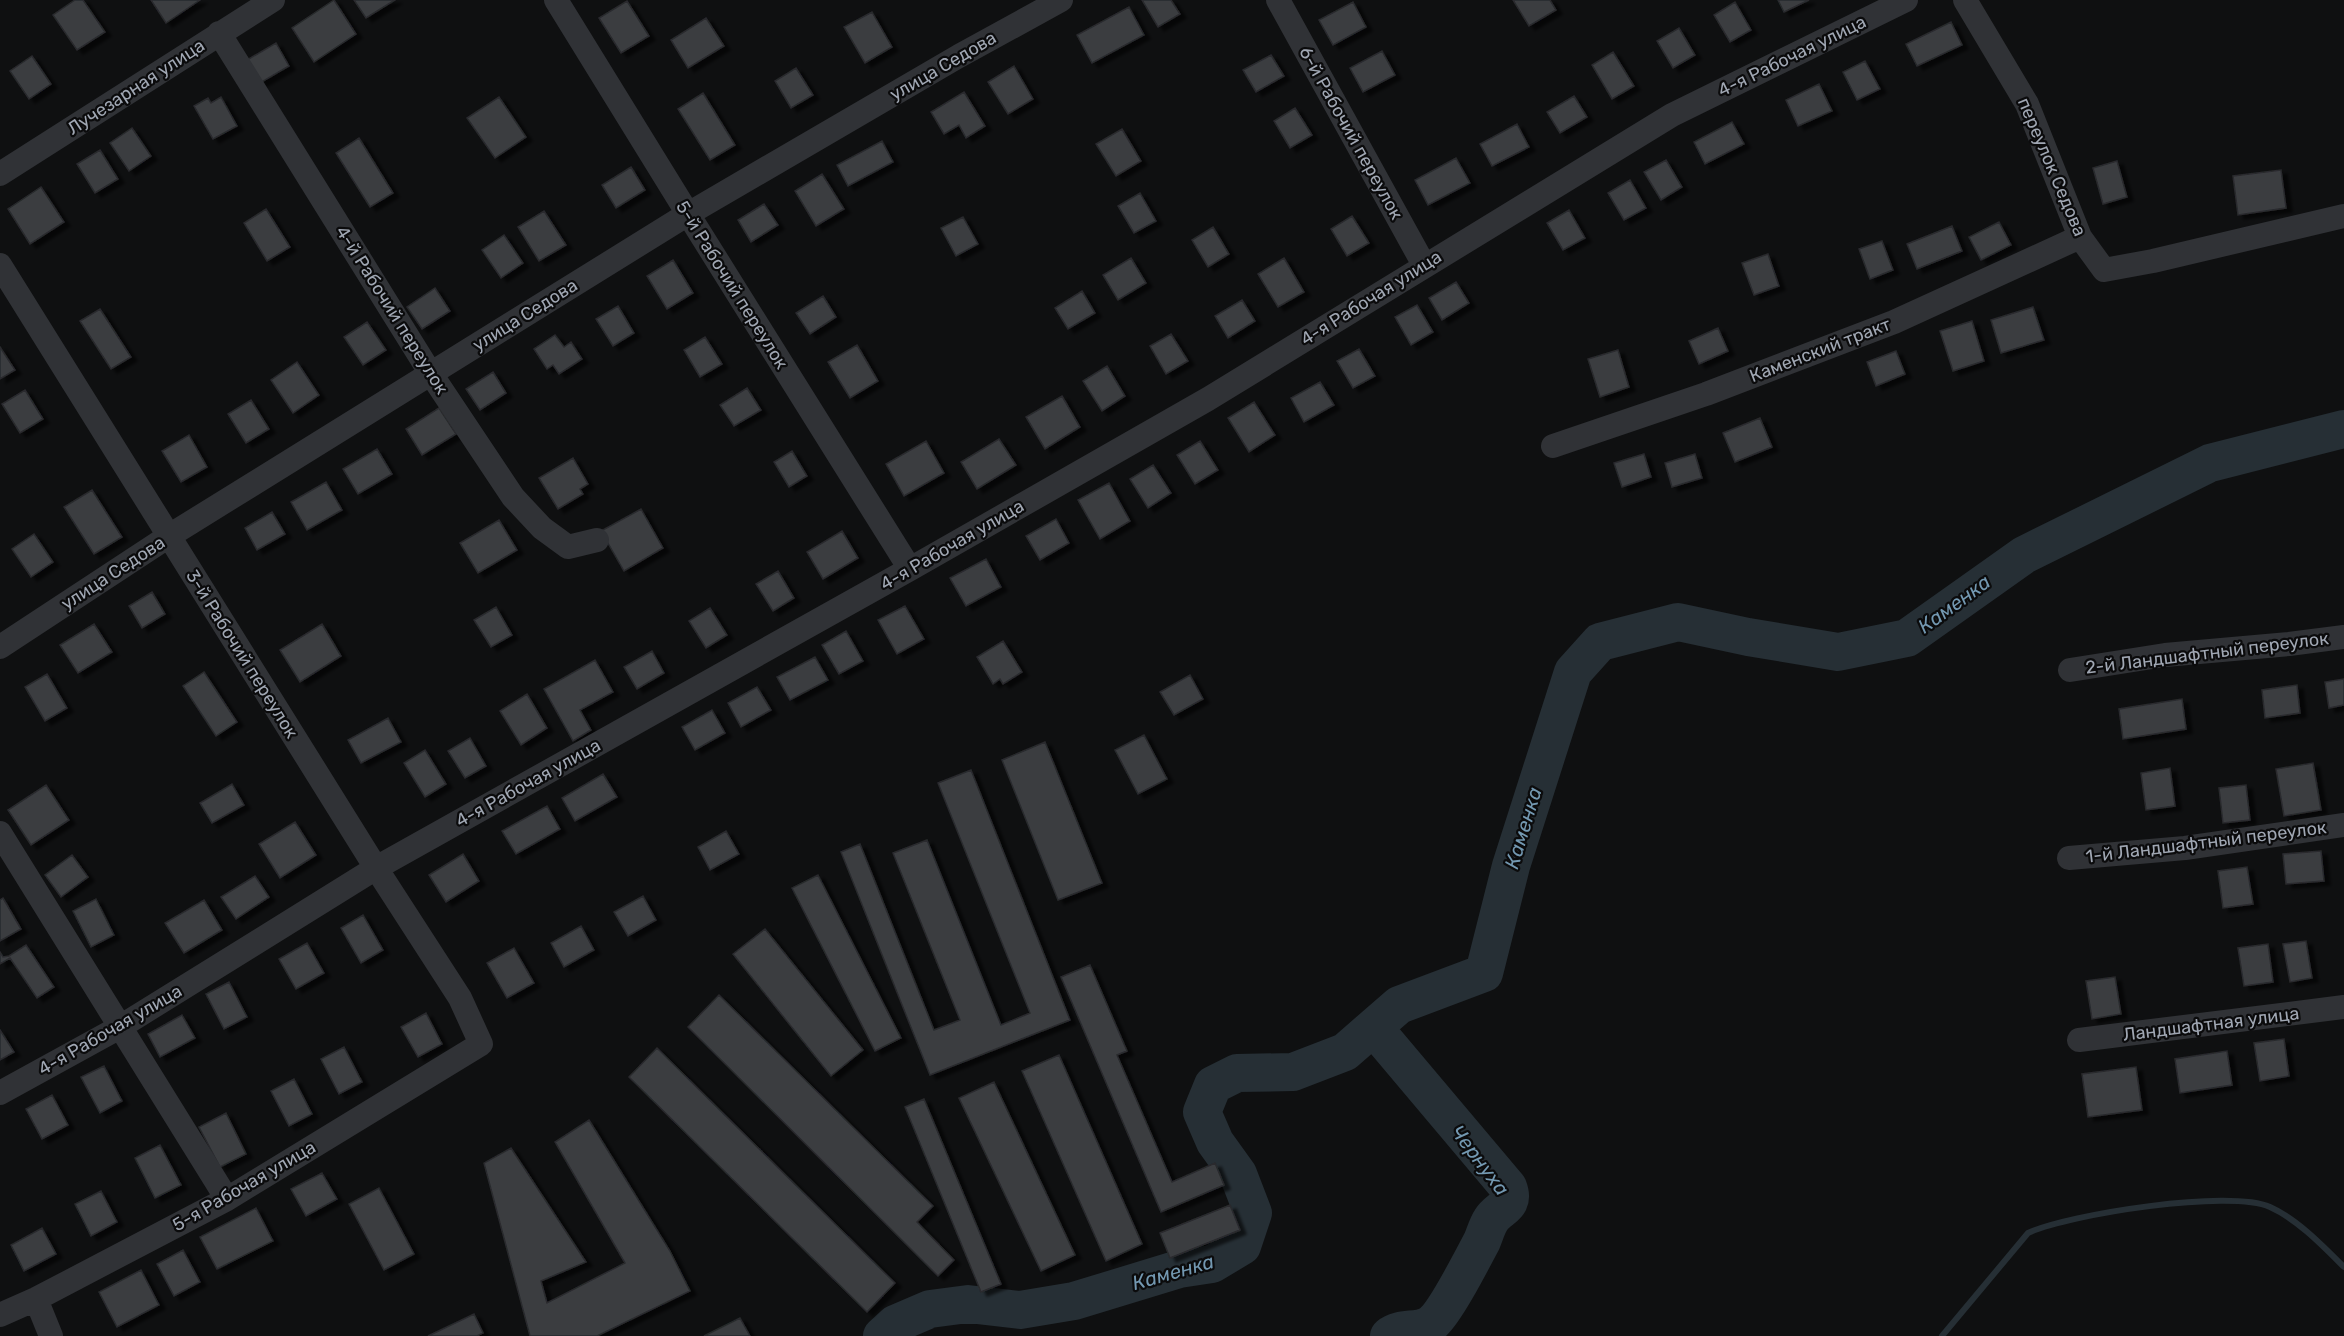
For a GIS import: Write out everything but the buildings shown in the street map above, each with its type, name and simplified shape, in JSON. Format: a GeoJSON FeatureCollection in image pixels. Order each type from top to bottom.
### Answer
{"type":"FeatureCollection","features":[{"type":"Feature","properties":{"kind":"street","name":"Лучезарная улица"},"geometry":{"type":"LineString","coordinates":[[0,174],[273,0]]}},
{"type":"Feature","properties":{"kind":"street","name":"5-й Рабочий переулок"},"geometry":{"type":"LineString","coordinates":[[556,0],[687,214],[910,569]]}},
{"type":"Feature","properties":{"kind":"street","name":"улица Седова"},"geometry":{"type":"LineString","coordinates":[[0,647],[169,536],[687,214],[959,56],[1061,0]]}},
{"type":"Feature","properties":{"kind":"street","name":"6-й Рабочий переулок"},"geometry":{"type":"LineString","coordinates":[[1278,0],[1424,265]]}},
{"type":"Feature","properties":{"kind":"street","name":"4-я Рабочая улица"},"geometry":{"type":"LineString","coordinates":[[0,1093],[120,1027],[376,868],[1208,399],[1672,115],[1906,0]]}},
{"type":"Feature","properties":{"kind":"street","name":"переулок Седова"},"geometry":{"type":"LineString","coordinates":[[1965,0],[2027,104],[2080,237],[2104,270],[2153,261],[2344,216]]}},
{"type":"Feature","properties":{"kind":"street","name":"4-й Рабочий переулок"},"geometry":{"type":"LineString","coordinates":[[219,33],[431,374],[513,497],[542,528],[568,547],[597,540]]}},
{"type":"Feature","properties":{"kind":"street","name":"Каменский тракт"},"geometry":{"type":"LineString","coordinates":[[1553,446],[1706,394],[1894,322],[2080,237]]}},
{"type":"Feature","properties":{"kind":"street","name":"3-й Рабочий переулок"},"geometry":{"type":"LineString","coordinates":[[0,265],[376,868],[460,998],[481,1044]]}},
{"type":"Feature","properties":{"kind":"street","name":"2-й Ландшафтный переулок"},"geometry":{"type":"LineString","coordinates":[[2070,670],[2165,655],[2344,637]]}},
{"type":"Feature","properties":{"kind":"street","name":"1-й Ландшафтный переулок"},"geometry":{"type":"LineString","coordinates":[[2068,858],[2185,848],[2344,825]]}},
{"type":"Feature","properties":{"kind":"street"},"geometry":{"type":"LineString","coordinates":[[0,833],[227,1199]]}},
{"type":"Feature","properties":{"kind":"street","name":"Ландшафтная улица"},"geometry":{"type":"LineString","coordinates":[[2079,1040],[2344,1007]]}},
{"type":"Feature","properties":{"kind":"street","name":"5-я Рабочая улица"},"geometry":{"type":"LineString","coordinates":[[0,1315],[36,1299],[227,1199],[481,1044]]}},
{"type":"Feature","properties":{"kind":"street"},"geometry":{"type":"LineString","coordinates":[[36,1299],[51,1336]]}},
{"type":"Feature","properties":{"kind":"waterway","name":"Каменка"},"geometry":{"type":"LineString","coordinates":[[882,1336],[895,1324],[930,1309],[968,1304],[1020,1310],[1074,1301],[1179,1269],[1212,1264],[1242,1246],[1253,1213],[1238,1174],[1215,1142],[1202,1112],[1213,1085],[1237,1073],[1293,1072],[1345,1052],[1399,1005],[1484,973],[1511,866],[1573,672],[1600,642],[1678,622],[1748,637],[1838,652],[1907,638],[2024,555],[2210,463],[2344,429]]}},
{"type":"Feature","properties":{"kind":"waterway","name":"Чернуха"},"geometry":{"type":"LineString","coordinates":[[1374,1028],[1508,1187],[1510,1194],[1506,1206],[1491,1220],[1466,1272],[1438,1317],[1427,1326],[1399,1331],[1389,1336]]}},
{"type":"Feature","properties":{"kind":"waterway"},"geometry":{"type":"LineString","coordinates":[[1942,1336],[2028,1233],[2077,1218],[2187,1202],[2250,1202],[2270,1207],[2290,1218],[2344,1267]]}}]}
